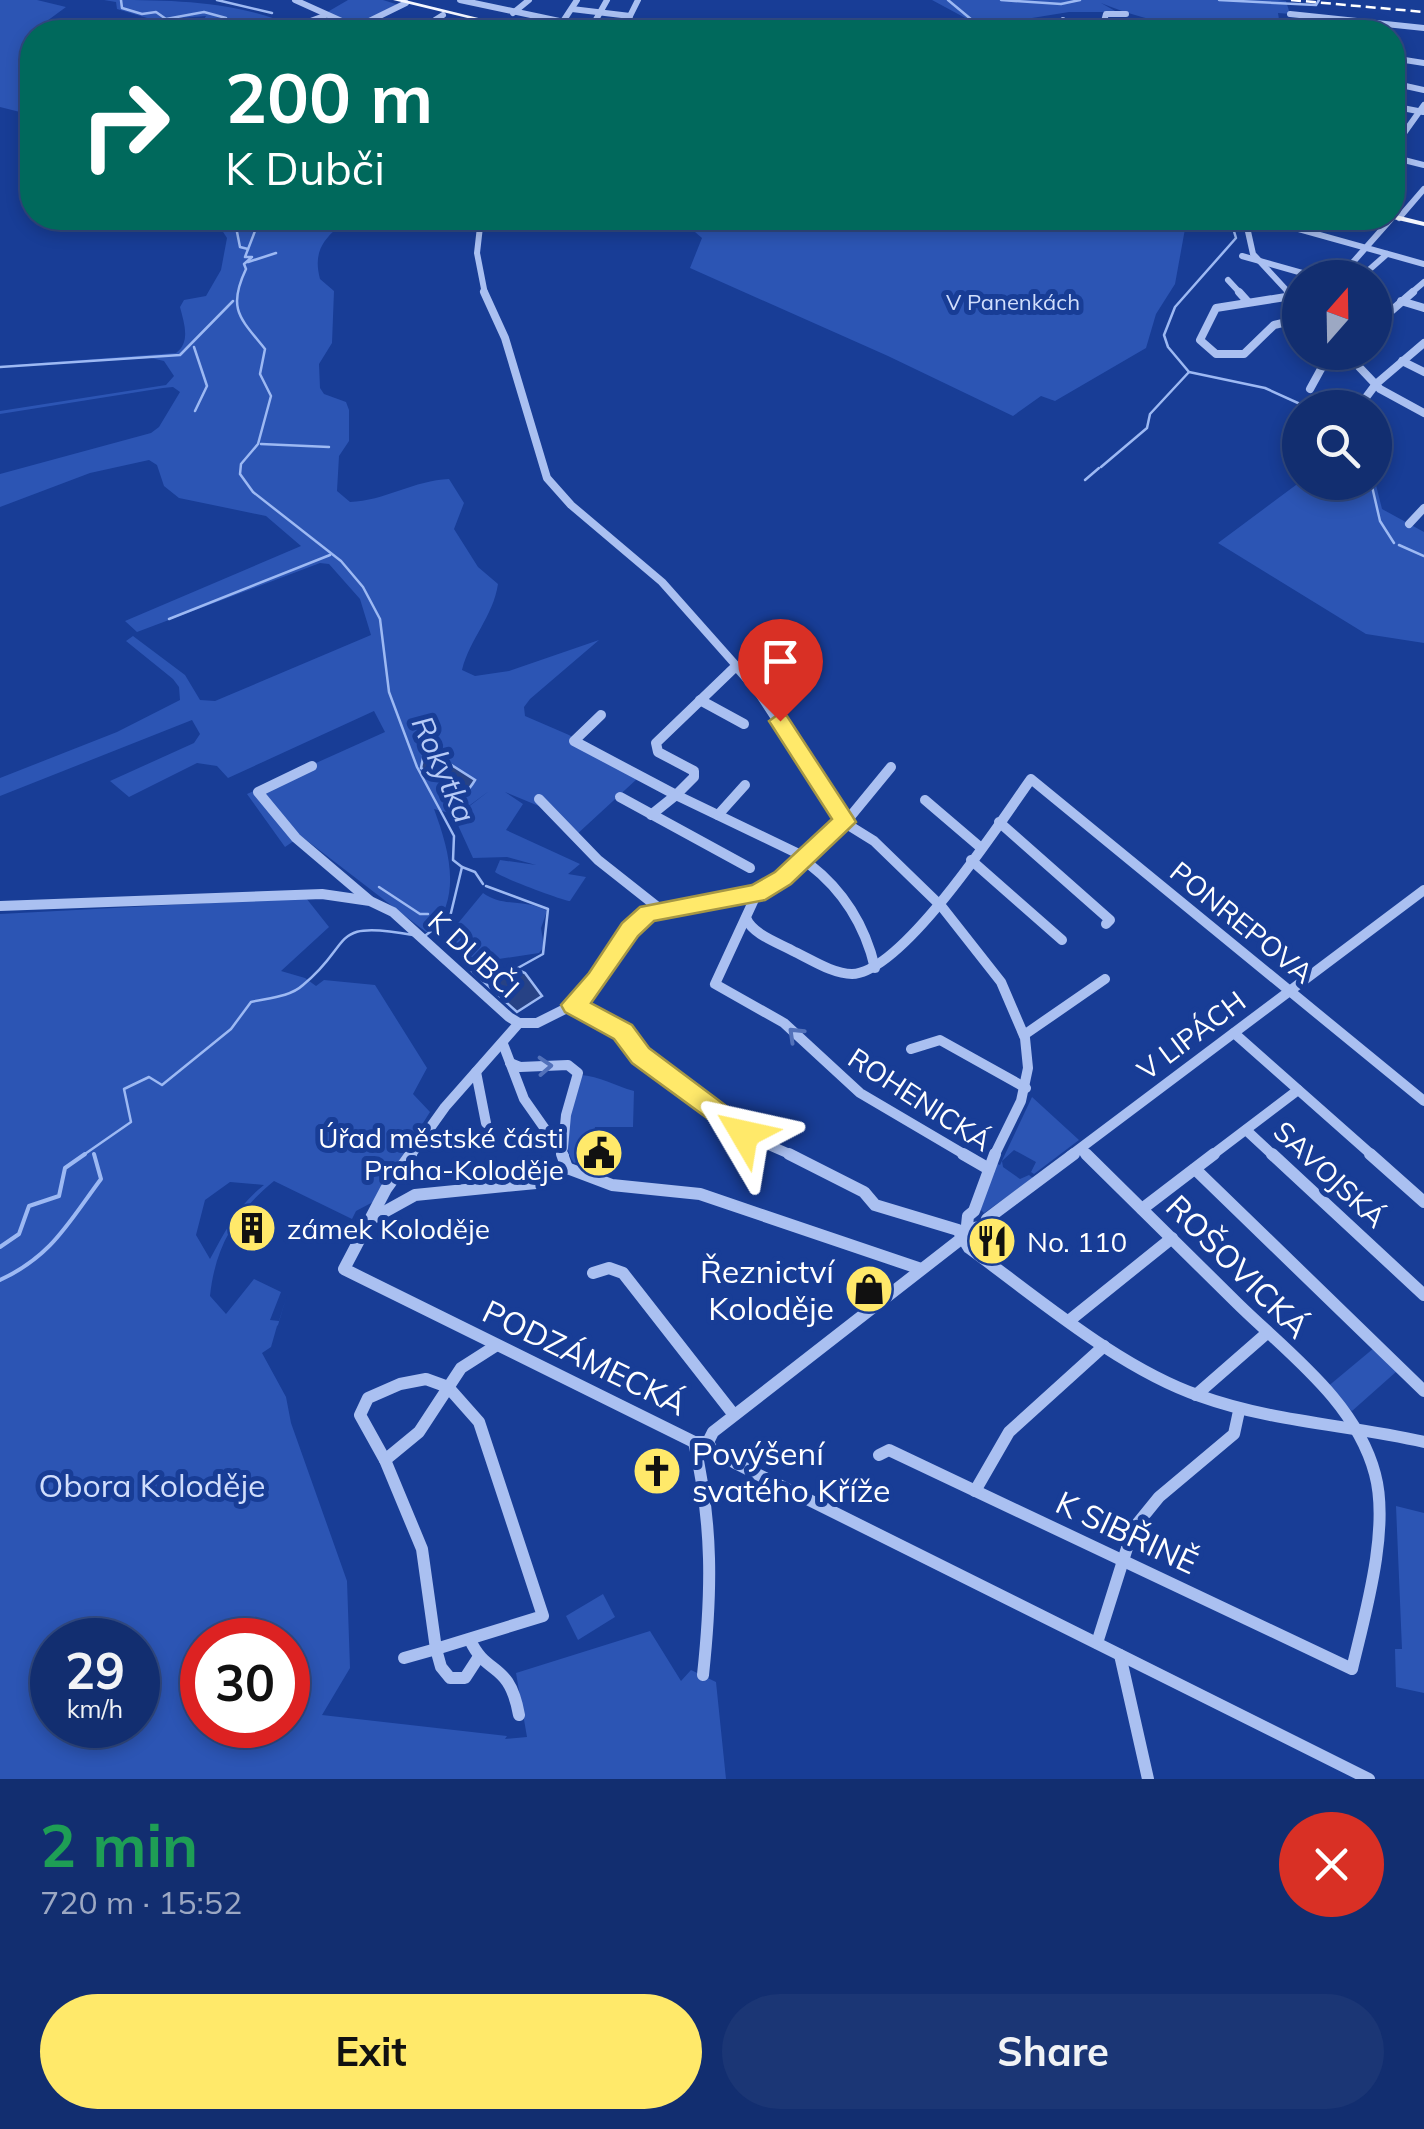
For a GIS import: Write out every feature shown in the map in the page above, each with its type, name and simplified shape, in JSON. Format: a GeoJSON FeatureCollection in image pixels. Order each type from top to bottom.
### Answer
{"type":"FeatureCollection","features":[{"type":"Feature","properties":{"kind":"main road"},"geometry":{"type":"LineString","coordinates":[[396,0],[466,20]]}},
{"type":"Feature","properties":{"kind":"street"},"geometry":{"type":"LineString","coordinates":[[298,2],[309,0]]}},
{"type":"Feature","properties":{"kind":"street"},"geometry":{"type":"LineString","coordinates":[[436,20],[465,0],[553,20]]}},
{"type":"Feature","properties":{"kind":"street"},"geometry":{"type":"LineString","coordinates":[[513,13],[529,0]]}},
{"type":"Feature","properties":{"kind":"street"},"geometry":{"type":"LineString","coordinates":[[565,20],[578,0]]}},
{"type":"Feature","properties":{"kind":"street"},"geometry":{"type":"LineString","coordinates":[[596,20],[607,0]]}},
{"type":"Feature","properties":{"kind":"street"},"geometry":{"type":"LineString","coordinates":[[628,20],[638,0]]}},
{"type":"Feature","properties":{"kind":"street"},"geometry":{"type":"LineString","coordinates":[[298,2],[335,20]]}},
{"type":"Feature","properties":{"kind":"street"},"geometry":{"type":"LineString","coordinates":[[371,20],[406,3]]}},
{"type":"Feature","properties":{"kind":"street"},"geometry":{"type":"LineString","coordinates":[[572,8],[630,16]]}},
{"type":"Feature","properties":{"kind":"street"},"geometry":{"type":"LineString","coordinates":[[1104,20],[1106,14],[1126,14]]}},
{"type":"Feature","properties":{"kind":"street"},"geometry":{"type":"LineString","coordinates":[[1290,14],[1349,20]]}},
{"type":"Feature","properties":{"kind":"street"},"geometry":{"type":"LineString","coordinates":[[314,20],[325,16]]}},
{"type":"Feature","properties":{"kind":"street"},"geometry":{"type":"LineString","coordinates":[[1303,16],[1304,20]]}},
{"type":"Feature","properties":{"kind":"street"},"geometry":{"type":"LineString","coordinates":[[1405,134],[1423,110]]}},
{"type":"Feature","properties":{"kind":"street"},"geometry":{"type":"LineString","coordinates":[[1407,131],[1424,136]]}},
{"type":"Feature","properties":{"kind":"street"},"geometry":{"type":"LineString","coordinates":[[481,230],[480,282],[505,338],[548,478],[570,504],[662,582],[712,638],[800,750],[845,822],[860,829],[941,905],[1008,995],[1024,1035],[1026,1088],[974,1211],[968,1216],[968,1248],[1104,1346],[1196,1394],[1239,1411],[1352,1426],[1424,1442]]}},
{"type":"Feature","properties":{"kind":"street"},"geometry":{"type":"LineString","coordinates":[[1247,230],[1253,254],[1282,286]]}},
{"type":"Feature","properties":{"kind":"street"},"geometry":{"type":"LineString","coordinates":[[1301,230],[1424,264]]}},
{"type":"Feature","properties":{"kind":"street"},"geometry":{"type":"LineString","coordinates":[[1354,260],[1382,230]]}},
{"type":"Feature","properties":{"kind":"street"},"geometry":{"type":"LineString","coordinates":[[1380,260],[1387,254]]}},
{"type":"Feature","properties":{"kind":"street"},"geometry":{"type":"LineString","coordinates":[[1242,256],[1282,268]]}},
{"type":"Feature","properties":{"kind":"street"},"geometry":{"type":"LineString","coordinates":[[1228,280],[1248,302]]}},
{"type":"Feature","properties":{"kind":"street"},"geometry":{"type":"LineString","coordinates":[[1392,307],[1424,282]]}},
{"type":"Feature","properties":{"kind":"street"},"geometry":{"type":"LineString","coordinates":[[1282,297],[1212,311],[1200,340],[1216,354],[1244,354],[1274,325],[1282,323]]}},
{"type":"Feature","properties":{"kind":"street"},"geometry":{"type":"LineString","coordinates":[[1399,300],[1424,308]]}},
{"type":"Feature","properties":{"kind":"street"},"geometry":{"type":"LineString","coordinates":[[1372,390],[1424,344]]}},
{"type":"Feature","properties":{"kind":"street"},"geometry":{"type":"LineString","coordinates":[[1402,362],[1424,372]]}},
{"type":"Feature","properties":{"kind":"street"},"geometry":{"type":"LineString","coordinates":[[1310,389],[1320,370]]}},
{"type":"Feature","properties":{"kind":"street"},"geometry":{"type":"LineString","coordinates":[[1362,370],[1390,396],[1424,414]]}},
{"type":"Feature","properties":{"kind":"street"},"geometry":{"type":"LineString","coordinates":[[1410,524],[1424,508]]}},
{"type":"Feature","properties":{"kind":"street"},"geometry":{"type":"LineString","coordinates":[[651,815],[694,776],[694,770],[654,748],[736,666]]}},
{"type":"Feature","properties":{"kind":"street"},"geometry":{"type":"LineString","coordinates":[[700,700],[744,724]]}},
{"type":"Feature","properties":{"kind":"street"},"geometry":{"type":"LineString","coordinates":[[601,715],[574,741],[806,860],[852,907],[874,968]]}},
{"type":"Feature","properties":{"kind":"street"},"geometry":{"type":"LineString","coordinates":[[312,766],[258,792],[296,838],[370,901]]}},
{"type":"Feature","properties":{"kind":"street"},"geometry":{"type":"LineString","coordinates":[[539,799],[598,860],[660,908],[757,893],[783,878],[806,860],[831,829],[845,822],[891,767]]}},
{"type":"Feature","properties":{"kind":"street","name":"PONREPOVA"},"geometry":{"type":"LineString","coordinates":[[999,822],[1031,779],[1424,1101]]}},
{"type":"Feature","properties":{"kind":"street"},"geometry":{"type":"LineString","coordinates":[[718,815],[745,785]]}},
{"type":"Feature","properties":{"kind":"street"},"geometry":{"type":"LineString","coordinates":[[620,797],[750,868]]}},
{"type":"Feature","properties":{"kind":"street"},"geometry":{"type":"LineString","coordinates":[[925,800],[980,847]]}},
{"type":"Feature","properties":{"kind":"street"},"geometry":{"type":"LineString","coordinates":[[746,918],[757,932],[840,972],[861,974],[888,960],[941,905],[999,822],[1110,920],[1106,924]]}},
{"type":"Feature","properties":{"kind":"street"},"geometry":{"type":"LineString","coordinates":[[971,860],[1062,940]]}},
{"type":"Feature","properties":{"kind":"street","name":"V LIPÁCH"},"geometry":{"type":"LineString","coordinates":[[968,1231],[985,1226],[987,1219],[1424,890]]}},
{"type":"Feature","properties":{"kind":"street","name":"ROHENICKÁ"},"geometry":{"type":"LineString","coordinates":[[757,893],[715,984],[784,1024],[860,1094],[989,1170]]}},
{"type":"Feature","properties":{"kind":"street","name":"K DUBČI"},"geometry":{"type":"LineString","coordinates":[[0,906],[322,894],[370,901],[417,930],[519,1023],[537,1023],[573,1005],[598,980],[638,920],[660,908]]}},
{"type":"Feature","properties":{"kind":"street"},"geometry":{"type":"LineString","coordinates":[[1024,1035],[1105,979]]}},
{"type":"Feature","properties":{"kind":"street"},"geometry":{"type":"LineString","coordinates":[[573,1005],[623,1032],[640,1056],[744,1134],[825,1170],[864,1192],[876,1205],[968,1231]]}},
{"type":"Feature","properties":{"kind":"street"},"geometry":{"type":"LineString","coordinates":[[367,1222],[445,1107],[519,1023]]}},
{"type":"Feature","properties":{"kind":"street"},"geometry":{"type":"LineString","coordinates":[[1234,1033],[1424,1202]]}},
{"type":"Feature","properties":{"kind":"street"},"geometry":{"type":"LineString","coordinates":[[911,1049],[940,1040],[1026,1088]]}},
{"type":"Feature","properties":{"kind":"street"},"geometry":{"type":"LineString","coordinates":[[503,1044],[525,1102],[562,1148]]}},
{"type":"Feature","properties":{"kind":"street"},"geometry":{"type":"LineString","coordinates":[[510,1064],[568,1065],[578,1072],[562,1148],[567,1168]]}},
{"type":"Feature","properties":{"kind":"street"},"geometry":{"type":"LineString","coordinates":[[476,1072],[486,1123]]}},
{"type":"Feature","properties":{"kind":"street"},"geometry":{"type":"LineString","coordinates":[[1142,1210],[1298,1090]]}},
{"type":"Feature","properties":{"kind":"street","name":"SAVOJSKÁ"},"geometry":{"type":"LineString","coordinates":[[1246,1130],[1424,1295]]}},
{"type":"Feature","properties":{"kind":"street","name":"ROŠOVICKÁ"},"geometry":{"type":"LineString","coordinates":[[1081,1149],[1331,1396],[1352,1426],[1376,1476],[1377,1496],[1366,1612],[1352,1669]]}},
{"type":"Feature","properties":{"kind":"street"},"geometry":{"type":"LineString","coordinates":[[567,1168],[622,1186],[700,1194],[921,1270]]}},
{"type":"Feature","properties":{"kind":"street"},"geometry":{"type":"LineString","coordinates":[[367,1222],[412,1195],[461,1187],[532,1185],[559,1176],[567,1168]]}},
{"type":"Feature","properties":{"kind":"street"},"geometry":{"type":"LineString","coordinates":[[1195,1169],[1424,1391]]}},
{"type":"Feature","properties":{"kind":"street"},"geometry":{"type":"LineString","coordinates":[[974,1211],[982,1212],[987,1219]]}},
{"type":"Feature","properties":{"kind":"street","name":"PODZÁMECKÁ"},"geometry":{"type":"LineString","coordinates":[[367,1222],[344,1269],[701,1442],[737,1464],[1369,1779]]}},
{"type":"Feature","properties":{"kind":"street"},"geometry":{"type":"LineString","coordinates":[[702,1675],[712,1587],[702,1497],[701,1442],[968,1231]]}},
{"type":"Feature","properties":{"kind":"street"},"geometry":{"type":"LineString","coordinates":[[1070,1320],[1172,1238]]}},
{"type":"Feature","properties":{"kind":"street"},"geometry":{"type":"LineString","coordinates":[[592,1273],[609,1268],[622,1273],[734,1415]]}},
{"type":"Feature","properties":{"kind":"street"},"geometry":{"type":"LineString","coordinates":[[1196,1394],[1267,1333]]}},
{"type":"Feature","properties":{"kind":"street"},"geometry":{"type":"LineString","coordinates":[[385,1460],[419,1432],[461,1368],[497,1344]]}},
{"type":"Feature","properties":{"kind":"street"},"geometry":{"type":"LineString","coordinates":[[975,1491],[1009,1432],[1104,1346]]}},
{"type":"Feature","properties":{"kind":"street"},"geometry":{"type":"LineString","coordinates":[[404,1658],[436,1649],[470,1640],[543,1616],[480,1422],[448,1387],[414,1380],[363,1403],[362,1421],[385,1460],[422,1549],[436,1649],[441,1667],[450,1678],[465,1678],[478,1658]]}},
{"type":"Feature","properties":{"kind":"street"},"geometry":{"type":"LineString","coordinates":[[1096,1643],[1122,1560],[1142,1516],[1234,1434],[1239,1411]]}},
{"type":"Feature","properties":{"kind":"street","name":"K SIBŘINĚ"},"geometry":{"type":"LineString","coordinates":[[878,1455],[889,1450],[1352,1669]]}},
{"type":"Feature","properties":{"kind":"street"},"geometry":{"type":"LineString","coordinates":[[470,1640],[478,1658],[496,1666],[513,1682],[519,1715]]}},
{"type":"Feature","properties":{"kind":"street"},"geometry":{"type":"LineString","coordinates":[[1120,1655],[1148,1779]]}},
{"type":"Feature","properties":{"kind":"green space"},"geometry":{"type":"Polygon","coordinates":[[[0,0],[37,0],[66,7],[48,20],[20,20],[20,112],[0,107],[0,0]]]}},
{"type":"Feature","properties":{"kind":"green space"},"geometry":{"type":"Polygon","coordinates":[[[104,0],[224,6],[279,20],[204,20],[206,16],[154,20],[117,9],[116,2],[104,0]]]}},
{"type":"Feature","properties":{"kind":"green space"},"geometry":{"type":"Polygon","coordinates":[[[348,0],[383,0],[399,5],[367,20],[339,20],[324,14],[348,0]]]}},
{"type":"Feature","properties":{"kind":"green space"},"geometry":{"type":"Polygon","coordinates":[[[932,0],[1278,0],[1286,1],[1290,14],[1278,13],[1279,20],[1156,20],[1101,3],[1117,12],[1069,12],[1031,20],[969,20],[932,0]]]}},
{"type":"Feature","properties":{"kind":"green space"},"geometry":{"type":"Polygon","coordinates":[[[222,230],[335,230],[320,250],[318,263],[320,279],[334,291],[332,343],[319,364],[320,388],[324,394],[346,402],[349,410],[349,441],[339,456],[337,491],[350,502],[363,501],[449,479],[464,503],[454,529],[478,567],[498,584],[462,670],[475,676],[509,671],[599,640],[530,699],[524,707],[525,716],[569,735],[638,778],[575,836],[546,809],[505,792],[523,804],[506,830],[580,864],[568,874],[586,877],[570,901],[495,872],[500,860],[536,865],[507,857],[473,858],[457,823],[469,807],[458,815],[434,809],[448,856],[450,887],[447,903],[432,931],[426,932],[301,836],[285,847],[247,794],[385,732],[374,711],[228,778],[217,766],[197,763],[129,797],[110,781],[194,743],[200,734],[192,720],[0,796],[0,778],[117,732],[180,700],[179,687],[173,679],[126,641],[133,636],[185,675],[200,700],[215,701],[371,635],[360,599],[329,564],[320,563],[137,632],[125,621],[301,546],[266,516],[179,498],[164,486],[157,465],[149,460],[90,473],[0,507],[0,474],[151,433],[159,427],[180,392],[173,387],[163,388],[0,414],[166,385],[174,376],[164,361],[151,358],[0,366],[176,353],[185,338],[180,307],[184,300],[206,296],[221,270],[227,238],[222,230]]]}},
{"type":"Feature","properties":{"kind":"green space","name":"V Panenkách"},"geometry":{"type":"Polygon","coordinates":[[[1185,230],[1175,284],[1156,314],[1146,348],[1055,401],[1041,396],[1013,416],[690,268],[702,238],[695,232],[1185,230]]]}},
{"type":"Feature","properties":{"kind":"green space"},"geometry":{"type":"Polygon","coordinates":[[[1282,495],[1282,500],[1380,500],[1382,509],[1424,532],[1424,643],[1366,634],[1218,543],[1282,495]]]}},
{"type":"Feature","properties":{"kind":"green space"},"geometry":{"type":"Polygon","coordinates":[[[483,893],[547,911],[541,928],[544,947],[539,953],[479,962],[445,939],[483,893]]]}},
{"type":"Feature","properties":{"kind":"green space","name":"Obora Koloděje"},"geometry":{"type":"Polygon","coordinates":[[[306,898],[329,927],[281,971],[305,978],[316,986],[324,980],[375,985],[427,1068],[413,1094],[430,1112],[373,1202],[356,1211],[352,1219],[274,1181],[238,1218],[222,1246],[210,1296],[226,1314],[254,1279],[281,1292],[270,1320],[279,1321],[271,1347],[262,1353],[286,1397],[291,1423],[347,1581],[350,1668],[322,1715],[507,1736],[505,1739],[527,1737],[516,1673],[650,1631],[681,1681],[691,1670],[716,1682],[726,1779],[0,1779],[0,914],[306,898]],[[230,1182],[205,1200],[196,1235],[210,1259],[239,1210],[264,1185],[230,1182]]]}},
{"type":"Feature","properties":{"kind":"green space"},"geometry":{"type":"Polygon","coordinates":[[[580,1075],[634,1091],[633,1127],[595,1127],[591,1158],[574,1163],[567,1132],[580,1075]]]}},
{"type":"Feature","properties":{"kind":"green space"},"geometry":{"type":"Polygon","coordinates":[[[1032,1097],[1079,1140],[1034,1174],[1031,1172],[1036,1162],[1014,1150],[1002,1161],[1003,1167],[1020,1179],[1029,1175],[1033,1178],[984,1213],[980,1209],[997,1164],[1000,1165],[1032,1097]]]}},
{"type":"Feature","properties":{"kind":"green space"},"geometry":{"type":"Polygon","coordinates":[[[1374,1348],[1397,1371],[1352,1411],[1326,1388],[1374,1348]]]}},
{"type":"Feature","properties":{"kind":"green space"},"geometry":{"type":"Polygon","coordinates":[[[1396,1506],[1424,1513],[1424,1693],[1396,1687],[1395,1649],[1402,1649],[1396,1506]]]}},
{"type":"Feature","properties":{"kind":"green space"},"geometry":{"type":"Polygon","coordinates":[[[603,1594],[615,1617],[578,1640],[566,1616],[603,1594]]]}},
{"type":"Feature","properties":{"kind":"water"},"geometry":{"type":"Polygon","coordinates":[[[431,752],[475,780],[469,789],[453,793],[443,779],[421,768],[423,758],[431,752]]]}},
{"type":"Feature","properties":{"kind":"water"},"geometry":{"type":"Polygon","coordinates":[[[516,969],[525,973],[542,996],[517,1012],[474,973],[490,975],[516,969]]]}},
{"type":"Feature","properties":{"kind":"waterway","name":"Rokytka"},"geometry":{"type":"LineString","coordinates":[[121,0],[122,8],[142,14],[156,12],[166,19],[204,12],[226,18],[222,20]]}},
{"type":"Feature","properties":{"kind":"waterway"},"geometry":{"type":"LineString","coordinates":[[217,0],[272,13]]}},
{"type":"Feature","properties":{"kind":"waterway"},"geometry":{"type":"LineString","coordinates":[[948,0],[972,20]]}},
{"type":"Feature","properties":{"kind":"waterway"},"geometry":{"type":"LineString","coordinates":[[1001,0],[1061,4],[1080,0]]}},
{"type":"Feature","properties":{"kind":"waterway"},"geometry":{"type":"LineString","coordinates":[[1219,0],[1316,5],[1319,0]]}},
{"type":"Feature","properties":{"kind":"waterway"},"geometry":{"type":"LineString","coordinates":[[238,230],[240,247],[248,249]]}},
{"type":"Feature","properties":{"kind":"waterway","name":"Rokytka"},"geometry":{"type":"LineString","coordinates":[[255,230],[245,257],[252,257],[244,264],[237,304],[243,321],[265,349],[260,374],[271,396],[258,444],[241,464],[240,474],[253,492],[341,561],[363,587],[380,619],[389,692],[417,767],[454,836],[453,860],[462,867]]}},
{"type":"Feature","properties":{"kind":"waterway"},"geometry":{"type":"LineString","coordinates":[[1189,372],[1168,347],[1164,335],[1175,307],[1236,238],[1234,230]]}},
{"type":"Feature","properties":{"kind":"waterway"},"geometry":{"type":"LineString","coordinates":[[248,262],[276,253]]}},
{"type":"Feature","properties":{"kind":"waterway"},"geometry":{"type":"LineString","coordinates":[[0,367],[180,355],[233,301]]}},
{"type":"Feature","properties":{"kind":"waterway"},"geometry":{"type":"LineString","coordinates":[[194,347],[207,386],[195,411]]}},
{"type":"Feature","properties":{"kind":"waterway"},"geometry":{"type":"LineString","coordinates":[[1101,467],[1147,428],[1150,414],[1189,372]]}},
{"type":"Feature","properties":{"kind":"waterway"},"geometry":{"type":"LineString","coordinates":[[1189,372],[1265,388],[1282,396]]}},
{"type":"Feature","properties":{"kind":"waterway"},"geometry":{"type":"LineString","coordinates":[[261,444],[329,447]]}},
{"type":"Feature","properties":{"kind":"waterway"},"geometry":{"type":"LineString","coordinates":[[1085,480],[1099,468]]}},
{"type":"Feature","properties":{"kind":"waterway"},"geometry":{"type":"LineString","coordinates":[[1375,500],[1380,521],[1394,543]]}},
{"type":"Feature","properties":{"kind":"waterway"},"geometry":{"type":"LineString","coordinates":[[1399,545],[1424,556]]}},
{"type":"Feature","properties":{"kind":"waterway"},"geometry":{"type":"LineString","coordinates":[[169,619],[330,555]]}},
{"type":"Feature","properties":{"kind":"waterway","name":"Rokytka"},"geometry":{"type":"LineString","coordinates":[[426,935],[450,917],[462,867]]}},
{"type":"Feature","properties":{"kind":"waterway"},"geometry":{"type":"LineString","coordinates":[[462,867],[475,872],[483,884]]}},
{"type":"Feature","properties":{"kind":"waterway"},"geometry":{"type":"LineString","coordinates":[[486,886],[548,909],[543,954],[516,969]]}},
{"type":"Feature","properties":{"kind":"waterway"},"geometry":{"type":"LineString","coordinates":[[379,887],[420,914],[428,914]]}},
{"type":"Feature","properties":{"kind":"waterway","name":"Rokytka"},"geometry":{"type":"LineString","coordinates":[[82,1156],[131,1122],[124,1089],[149,1077],[162,1085],[231,1029],[251,1002],[285,995],[303,985],[345,938],[367,930],[413,935]]}},
{"type":"Feature","properties":{"kind":"waterway","name":"Rokytka"},"geometry":{"type":"LineString","coordinates":[[0,1247],[19,1234],[29,1206],[59,1196],[65,1168],[85,1154]]}},
{"type":"Feature","properties":{"kind":"waterway"},"geometry":{"type":"LineString","coordinates":[[0,1280],[33,1260],[68,1224],[101,1179],[94,1154]]}},
{"type":"Feature","properties":{"kind":"railway"},"geometry":{"type":"LineString","coordinates":[[1291,0],[1424,12]]}},
{"type":"Feature","properties":{"kind":"place","name":"Úřad městské části Praha-Koloděje"},"geometry":{"type":"Point","coordinates":[599,1153]}},
{"type":"Feature","properties":{"kind":"place","name":"zámek Koloděje"},"geometry":{"type":"Point","coordinates":[252,1228]}},
{"type":"Feature","properties":{"kind":"place","name":"No. 110"},"geometry":{"type":"Point","coordinates":[992,1241]}},
{"type":"Feature","properties":{"kind":"place","name":"Řeznictví Koloděje"},"geometry":{"type":"Point","coordinates":[869,1289]}},
{"type":"Feature","properties":{"kind":"place","name":"Povýšení svatého Kříže"},"geometry":{"type":"Point","coordinates":[657,1471]}},
{"type":"Feature","properties":{"kind":"route"},"geometry":{"type":"LineString","coordinates":[[744,1134],[640,1056],[623,1032],[573,1005],[598,980],[630,929],[648,913],[757,893],[783,878],[831,829],[845,822],[780,721]]}}]}
